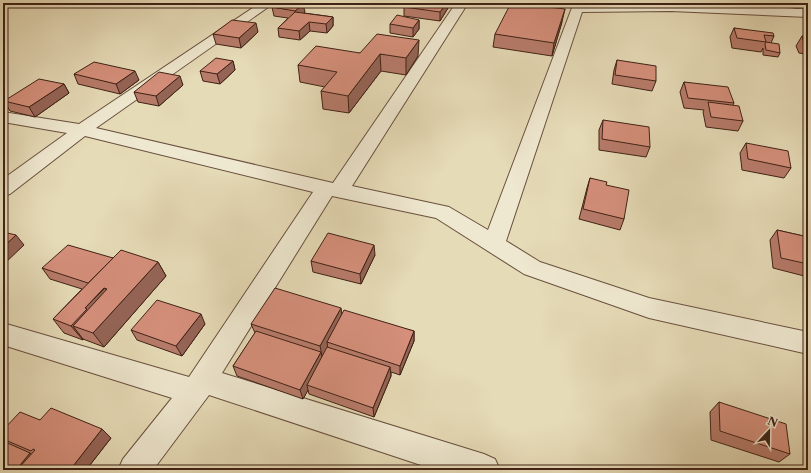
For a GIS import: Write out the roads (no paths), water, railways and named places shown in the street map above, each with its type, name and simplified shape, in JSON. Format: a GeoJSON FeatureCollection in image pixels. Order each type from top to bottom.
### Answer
{"type":"FeatureCollection","features":[{"type":"Feature","properties":{"kind":"street"},"geometry":{"type":"LineString","coordinates":[[3,188],[82,130],[268,3]]}},
{"type":"Feature","properties":{"kind":"street"},"geometry":{"type":"LineString","coordinates":[[134,470],[198,386],[462,3]]}},
{"type":"Feature","properties":{"kind":"street"},"geometry":{"type":"LineString","coordinates":[[802,3],[808,8]]}},
{"type":"Feature","properties":{"kind":"street"},"geometry":{"type":"LineString","coordinates":[[494,244],[577,8],[671,7],[808,13]]}},
{"type":"Feature","properties":{"kind":"street"},"geometry":{"type":"LineString","coordinates":[[3,117],[82,130],[333,190],[442,212],[532,268],[649,308],[808,343]]}},
{"type":"Feature","properties":{"kind":"street"},"geometry":{"type":"LineString","coordinates":[[3,334],[198,386],[484,470]]}}]}
